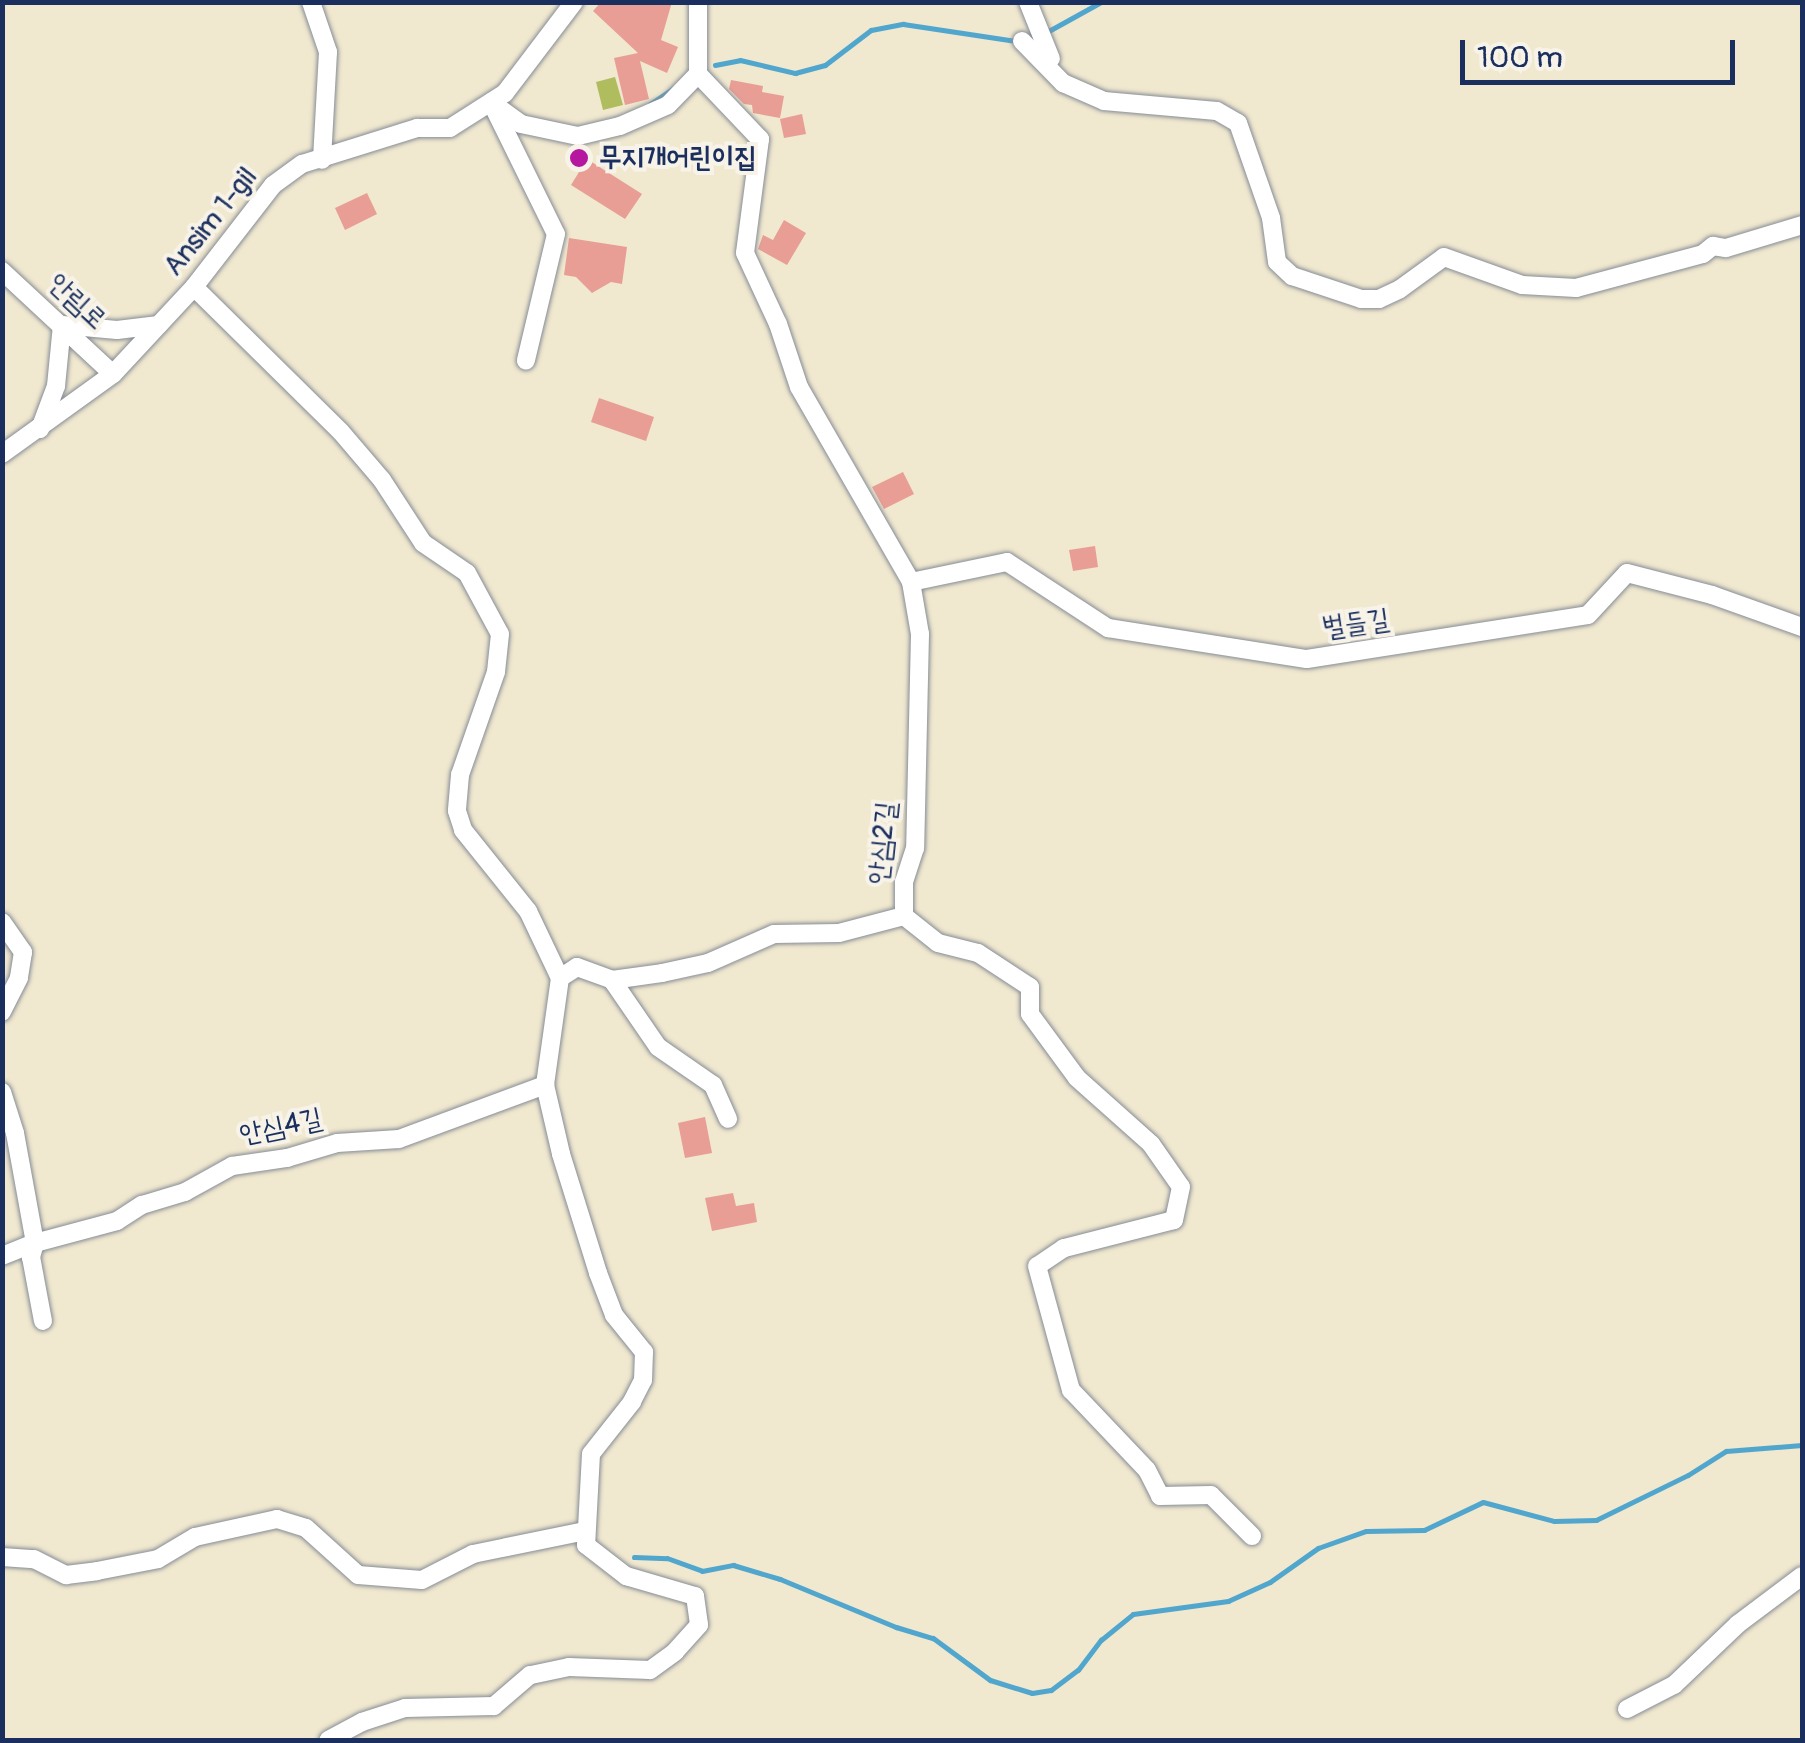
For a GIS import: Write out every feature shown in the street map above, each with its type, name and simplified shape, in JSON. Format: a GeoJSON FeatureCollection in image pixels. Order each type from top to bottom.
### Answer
{"type":"FeatureCollection","features":[{"type":"Feature","properties":{"kind":"street"},"geometry":{"type":"LineString","coordinates":[[311,2],[328,52],[322,160]]}},
{"type":"Feature","properties":{"kind":"street","name":"Ansim 1-gil"},"geometry":{"type":"LineString","coordinates":[[2,454],[113,374],[194,287],[273,185],[302,164],[416,128],[450,128],[505,93],[574,2]]}},
{"type":"Feature","properties":{"kind":"street"},"geometry":{"type":"LineString","coordinates":[[490,102],[520,124],[578,136],[620,126],[668,105],[698,74],[698,2]]}},
{"type":"Feature","properties":{"kind":"street"},"geometry":{"type":"LineString","coordinates":[[1029,7],[1051,60]]}},
{"type":"Feature","properties":{"kind":"street"},"geometry":{"type":"LineString","coordinates":[[1022,42],[1063,83],[1104,101],[1217,112],[1238,122],[1271,218],[1278,262],[1292,276],[1361,298],[1379,299],[1400,289],[1444,257],[1522,285],[1576,288],[1703,254],[1712,246],[1726,248],[1802,225]]}},
{"type":"Feature","properties":{"kind":"street","name":"안심2길"},"geometry":{"type":"LineString","coordinates":[[698,74],[760,139],[744,253],[778,324],[799,387],[911,582],[920,634],[915,848],[904,882],[904,916],[938,943],[978,953],[1030,987],[1030,1014],[1077,1078],[1151,1144],[1181,1187],[1174,1220],[1064,1248],[1038,1266],[1071,1390],[1147,1470],[1160,1496],[1211,1495],[1252,1536]]}},
{"type":"Feature","properties":{"kind":"street"},"geometry":{"type":"LineString","coordinates":[[490,102],[556,234],[526,360]]}},
{"type":"Feature","properties":{"kind":"street","name":"안림로"},"geometry":{"type":"LineString","coordinates":[[2,272],[113,374]]}},
{"type":"Feature","properties":{"kind":"street"},"geometry":{"type":"LineString","coordinates":[[194,287],[341,432],[382,480],[423,543],[467,573],[500,634],[496,672],[460,775],[457,810],[463,830],[528,911],[560,978],[545,1085],[598,1274],[614,1314],[644,1352],[643,1380],[632,1402],[591,1454],[586,1545],[626,1576],[695,1596],[699,1624],[675,1652],[650,1670],[569,1667],[530,1675],[494,1706],[405,1708],[362,1722],[328,1740]]}},
{"type":"Feature","properties":{"kind":"street"},"geometry":{"type":"LineString","coordinates":[[40,430],[56,386],[62,325],[117,330],[159,325]]}},
{"type":"Feature","properties":{"kind":"street","name":"벌들길"},"geometry":{"type":"LineString","coordinates":[[911,582],[1007,562],[1108,628],[1306,659],[1588,615],[1627,573],[1712,595],[1802,627]]}},
{"type":"Feature","properties":{"kind":"street"},"geometry":{"type":"LineString","coordinates":[[560,978],[577,967],[612,980],[708,963],[774,934],[839,933],[904,916]]}},
{"type":"Feature","properties":{"kind":"street"},"geometry":{"type":"LineString","coordinates":[[2,922],[23,952],[18,978],[2,1012]]}},
{"type":"Feature","properties":{"kind":"street"},"geometry":{"type":"LineString","coordinates":[[612,980],[658,1047],[713,1086],[728,1119]]}},
{"type":"Feature","properties":{"kind":"street","name":"안심4길"},"geometry":{"type":"LineString","coordinates":[[2,1256],[117,1221],[142,1205],[185,1192],[232,1166],[287,1158],[337,1143],[399,1139],[545,1085]]}},
{"type":"Feature","properties":{"kind":"street"},"geometry":{"type":"LineString","coordinates":[[2,1092],[15,1133],[35,1243],[31,1257],[43,1321]]}},
{"type":"Feature","properties":{"kind":"street"},"geometry":{"type":"LineString","coordinates":[[2,1556],[34,1559],[66,1574],[97,1571],[158,1558],[195,1537],[277,1519],[306,1528],[358,1575],[422,1580],[474,1554],[586,1531]]}},
{"type":"Feature","properties":{"kind":"street"},"geometry":{"type":"LineString","coordinates":[[1627,1709],[1674,1685],[1738,1624],[1802,1576]]}},
{"type":"Feature","properties":{"kind":"green space"},"geometry":{"type":"Polygon","coordinates":[[[615,77],[623,105],[603,110],[596,82],[615,77]]]}},
{"type":"Feature","properties":{"kind":"building"},"geometry":{"type":"Polygon","coordinates":[[[601,2],[672,2],[661,40],[678,47],[667,73],[640,61],[649,99],[625,105],[614,58],[638,53],[593,11],[601,2]]]}},
{"type":"Feature","properties":{"kind":"building"},"geometry":{"type":"Polygon","coordinates":[[[731,80],[763,86],[762,92],[784,96],[780,118],[753,113],[752,105],[744,104],[729,89],[731,80]]]}},
{"type":"Feature","properties":{"kind":"building"},"geometry":{"type":"Polygon","coordinates":[[[802,114],[806,134],[784,138],[780,119],[802,114]]]}},
{"type":"Feature","properties":{"kind":"building"},"geometry":{"type":"Polygon","coordinates":[[[587,159],[642,194],[625,219],[571,185],[587,159]]]}},
{"type":"Feature","properties":{"kind":"building"},"geometry":{"type":"Polygon","coordinates":[[[367,193],[377,214],[345,230],[335,208],[367,193]]]}},
{"type":"Feature","properties":{"kind":"building"},"geometry":{"type":"Polygon","coordinates":[[[784,220],[806,233],[787,265],[758,249],[763,235],[773,240],[784,220]]]}},
{"type":"Feature","properties":{"kind":"building"},"geometry":{"type":"Polygon","coordinates":[[[569,238],[627,247],[622,284],[611,282],[592,293],[576,277],[564,275],[569,238]]]}},
{"type":"Feature","properties":{"kind":"building"},"geometry":{"type":"Polygon","coordinates":[[[599,398],[654,417],[646,441],[591,422],[599,398]]]}},
{"type":"Feature","properties":{"kind":"building"},"geometry":{"type":"Polygon","coordinates":[[[903,472],[914,494],[884,509],[872,487],[903,472]]]}},
{"type":"Feature","properties":{"kind":"building"},"geometry":{"type":"Polygon","coordinates":[[[1095,546],[1098,567],[1073,571],[1069,550],[1095,546]]]}},
{"type":"Feature","properties":{"kind":"building"},"geometry":{"type":"Polygon","coordinates":[[[705,1117],[712,1153],[685,1158],[678,1123],[705,1117]]]}},
{"type":"Feature","properties":{"kind":"building"},"geometry":{"type":"Polygon","coordinates":[[[733,1193],[736,1206],[754,1203],[757,1222],[712,1231],[705,1198],[733,1193]]]}},
{"type":"Feature","properties":{"kind":"waterway"},"geometry":{"type":"LineString","coordinates":[[1045,33],[1101,2]]}},
{"type":"Feature","properties":{"kind":"waterway"},"geometry":{"type":"LineString","coordinates":[[715,65],[740,60],[795,73],[825,65],[871,30],[903,24],[1016,41]]}},
{"type":"Feature","properties":{"kind":"waterway"},"geometry":{"type":"LineString","coordinates":[[650,104],[674,88]]}},
{"type":"Feature","properties":{"kind":"waterway"},"geometry":{"type":"LineString","coordinates":[[634,1557],[667,1558],[702,1571],[733,1565],[780,1579],[896,1627],[933,1638],[990,1680],[1032,1693],[1051,1690],[1078,1670],[1101,1640],[1133,1614],[1228,1601],[1270,1582],[1318,1548],[1366,1531],[1424,1530],[1483,1502],[1554,1521],[1596,1520],[1688,1475],[1726,1451],[1802,1445]]}},
{"type":"Feature","properties":{"kind":"place","name":"무지개어린이집"},"geometry":{"type":"Point","coordinates":[579,158]}}]}
